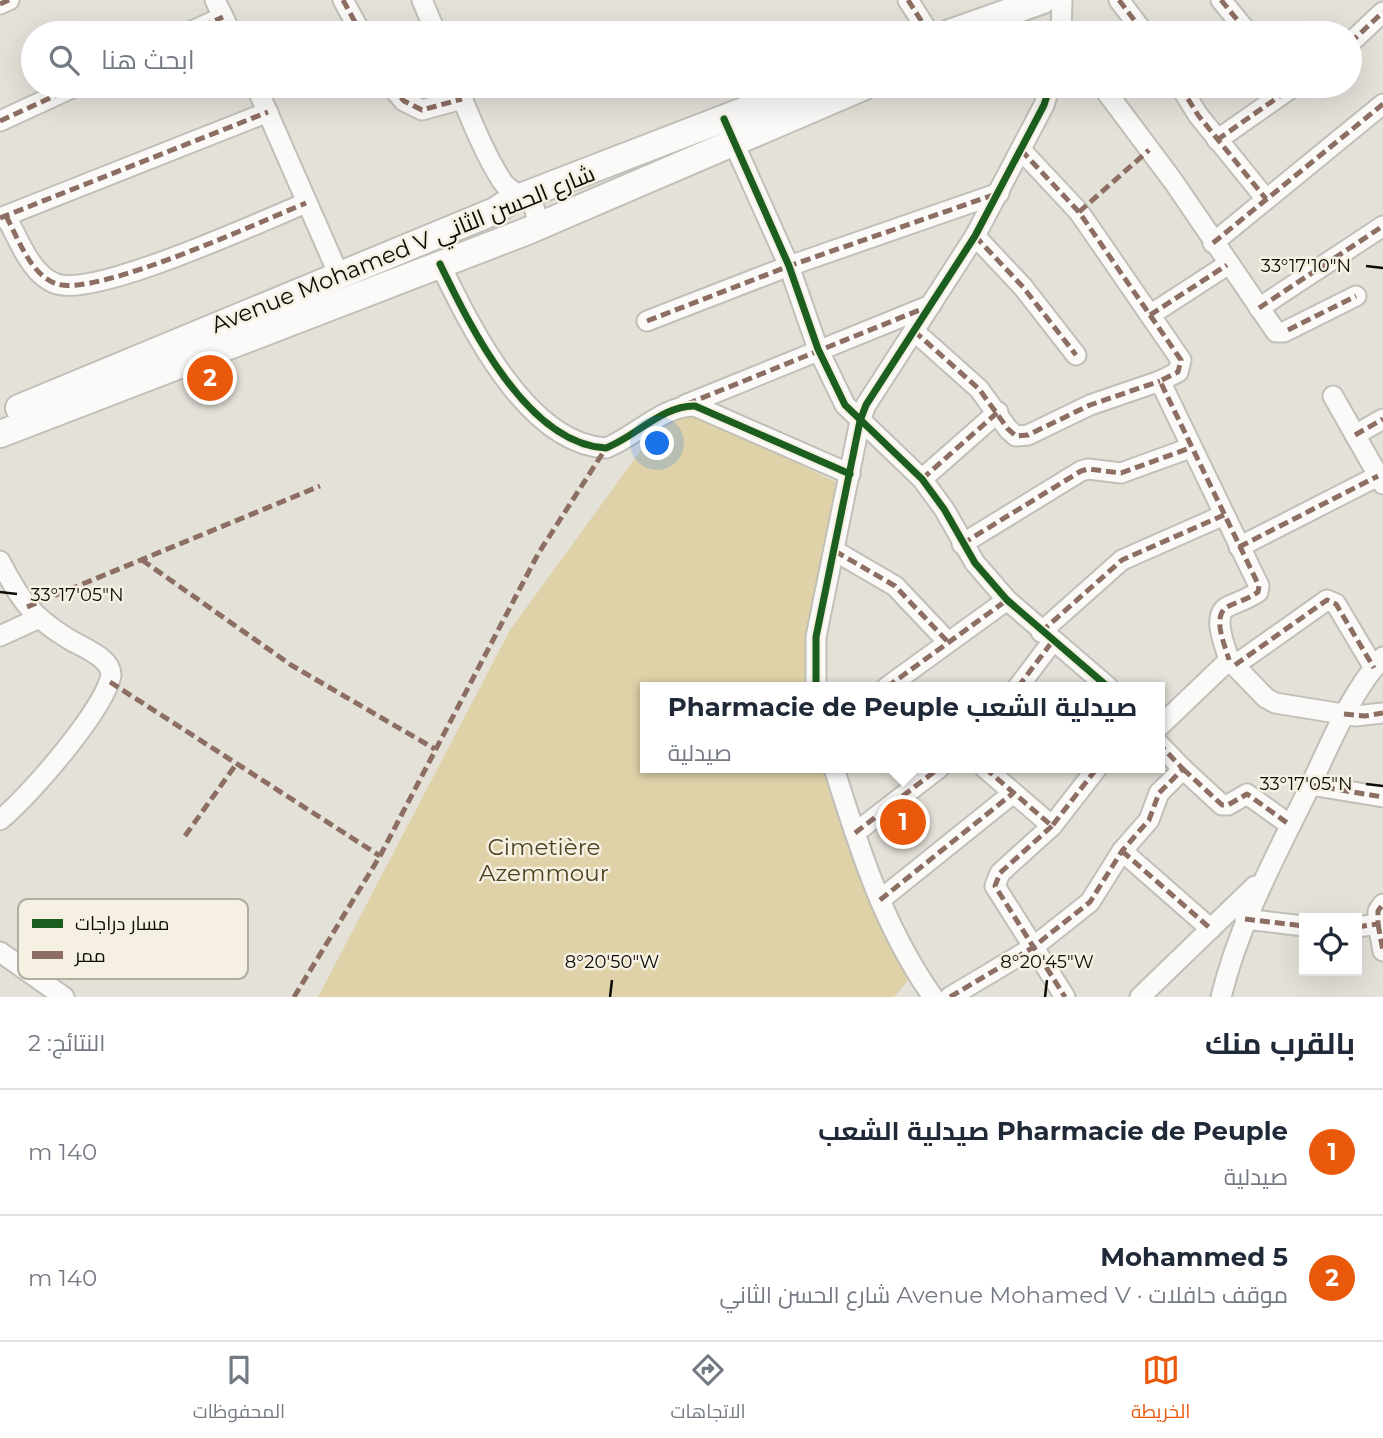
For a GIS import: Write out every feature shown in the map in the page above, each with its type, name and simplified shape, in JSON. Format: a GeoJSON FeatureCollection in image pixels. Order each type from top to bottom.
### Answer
{"type":"FeatureCollection","features":[{"type":"Feature","properties":{"kind":"main road"},"geometry":{"type":"LineString","coordinates":[[989,21],[1042,0]]}},
{"type":"Feature","properties":{"kind":"main road","name":"Avenue Mohamed V شارع الحسن الثاني"},"geometry":{"type":"LineString","coordinates":[[0,434],[537,225],[729,131],[787,98]]}},
{"type":"Feature","properties":{"kind":"main road","name":"Avenue Mohamed V شارع الحسن الثاني"},"geometry":{"type":"LineString","coordinates":[[0,416],[338,273],[495,211],[510,201],[829,98]]}},
{"type":"Feature","properties":{"kind":"street"},"geometry":{"type":"LineString","coordinates":[[0,4],[9,0]]}},
{"type":"Feature","properties":{"kind":"street"},"geometry":{"type":"LineString","coordinates":[[343,0],[354,21]]}},
{"type":"Feature","properties":{"kind":"street"},"geometry":{"type":"LineString","coordinates":[[422,0],[431,21]]}},
{"type":"Feature","properties":{"kind":"street"},"geometry":{"type":"LineString","coordinates":[[908,0],[921,21]]}},
{"type":"Feature","properties":{"kind":"street"},"geometry":{"type":"LineString","coordinates":[[1061,21],[1062,0]]}},
{"type":"Feature","properties":{"kind":"street"},"geometry":{"type":"LineString","coordinates":[[1119,0],[1135,21]]}},
{"type":"Feature","properties":{"kind":"street"},"geometry":{"type":"LineString","coordinates":[[1221,0],[1238,21]]}},
{"type":"Feature","properties":{"kind":"street"},"geometry":{"type":"LineString","coordinates":[[1362,32],[1383,12]]}},
{"type":"Feature","properties":{"kind":"street"},"geometry":{"type":"LineString","coordinates":[[0,121],[50,98]]}},
{"type":"Feature","properties":{"kind":"street"},"geometry":{"type":"LineString","coordinates":[[262,98],[338,273]]}},
{"type":"Feature","properties":{"kind":"street"},"geometry":{"type":"LineString","coordinates":[[401,98],[422,110],[447,98]]}},
{"type":"Feature","properties":{"kind":"street"},"geometry":{"type":"LineString","coordinates":[[463,98],[503,184],[527,197],[536,209],[537,225]]}},
{"type":"Feature","properties":{"kind":"street"},"geometry":{"type":"LineString","coordinates":[[816,682],[816,637],[860,421],[874,389],[975,236],[1021,150],[1045,98]]}},
{"type":"Feature","properties":{"kind":"street"},"geometry":{"type":"LineString","coordinates":[[1111,98],[1173,181],[1227,265],[1273,329],[1280,334],[1356,296]]}},
{"type":"Feature","properties":{"kind":"street"},"geometry":{"type":"LineString","coordinates":[[1188,98],[1217,139],[1266,199]]}},
{"type":"Feature","properties":{"kind":"street"},"geometry":{"type":"LineString","coordinates":[[1217,139],[1278,98]]}},
{"type":"Feature","properties":{"kind":"street"},"geometry":{"type":"LineString","coordinates":[[1213,243],[1383,104]]}},
{"type":"Feature","properties":{"kind":"street"},"geometry":{"type":"LineString","coordinates":[[268,112],[3,217],[42,275],[55,284],[75,285],[158,262],[306,202]]}},
{"type":"Feature","properties":{"kind":"street"},"geometry":{"type":"LineString","coordinates":[[729,131],[789,265],[818,349],[839,396],[860,421],[888,444],[922,479],[944,509],[962,544],[1007,600],[1046,637],[1102,682]]}},
{"type":"Feature","properties":{"kind":"street"},"geometry":{"type":"LineString","coordinates":[[914,331],[965,376],[998,412],[1012,434],[1027,435],[1090,405],[1160,381],[1178,372],[1181,360],[1079,212],[1021,150]]}},
{"type":"Feature","properties":{"kind":"street"},"geometry":{"type":"LineString","coordinates":[[503,184],[495,211],[508,237]]}},
{"type":"Feature","properties":{"kind":"street"},"geometry":{"type":"LineString","coordinates":[[647,321],[789,265],[999,193]]}},
{"type":"Feature","properties":{"kind":"street"},"geometry":{"type":"LineString","coordinates":[[1259,308],[1383,226]]}},
{"type":"Feature","properties":{"kind":"street"},"geometry":{"type":"LineString","coordinates":[[975,236],[1023,287],[1076,355]]}},
{"type":"Feature","properties":{"kind":"street"},"geometry":{"type":"LineString","coordinates":[[440,264],[461,307],[497,365],[537,413],[568,437],[588,445],[606,447],[684,405],[931,305]]}},
{"type":"Feature","properties":{"kind":"street"},"geometry":{"type":"LineString","coordinates":[[1150,315],[1227,265]]}},
{"type":"Feature","properties":{"kind":"street"},"geometry":{"type":"LineString","coordinates":[[1160,381],[1259,589],[1220,615],[1220,625],[1232,663],[1270,701],[1344,714],[1366,716],[1383,713]]}},
{"type":"Feature","properties":{"kind":"street"},"geometry":{"type":"LineString","coordinates":[[1240,547],[1380,480],[1333,396]]}},
{"type":"Feature","properties":{"kind":"street"},"geometry":{"type":"LineString","coordinates":[[684,405],[702,408],[850,474]]}},
{"type":"Feature","properties":{"kind":"street"},"geometry":{"type":"LineString","coordinates":[[922,479],[998,412]]}},
{"type":"Feature","properties":{"kind":"street"},"geometry":{"type":"LineString","coordinates":[[1355,435],[1383,419]]}},
{"type":"Feature","properties":{"kind":"street"},"geometry":{"type":"LineString","coordinates":[[962,544],[1081,471],[1088,469],[1121,473],[1191,448]]}},
{"type":"Feature","properties":{"kind":"street"},"geometry":{"type":"LineString","coordinates":[[1021,682],[1046,637],[1122,560],[1224,515]]}},
{"type":"Feature","properties":{"kind":"street"},"geometry":{"type":"LineString","coordinates":[[835,551],[895,586],[948,642]]}},
{"type":"Feature","properties":{"kind":"street"},"geometry":{"type":"LineString","coordinates":[[0,561],[15,590],[37,619],[105,661],[111,675],[100,702],[81,728],[29,792],[0,820]]}},
{"type":"Feature","properties":{"kind":"street"},"geometry":{"type":"LineString","coordinates":[[894,682],[1007,600]]}},
{"type":"Feature","properties":{"kind":"street"},"geometry":{"type":"LineString","coordinates":[[1165,723],[1232,663],[1327,600],[1336,604],[1378,663],[1344,714],[1245,919],[1221,997]]}},
{"type":"Feature","properties":{"kind":"street"},"geometry":{"type":"LineString","coordinates":[[0,636],[37,619]]}},
{"type":"Feature","properties":{"kind":"street"},"geometry":{"type":"LineString","coordinates":[[1165,750],[1222,805],[1228,805],[1247,794],[1290,824]]}},
{"type":"Feature","properties":{"kind":"street"},"geometry":{"type":"LineString","coordinates":[[950,997],[1032,948],[1090,902],[1122,851],[1149,820],[1159,793],[1183,769]]}},
{"type":"Feature","properties":{"kind":"street"},"geometry":{"type":"LineString","coordinates":[[836,773],[855,833],[897,940],[933,997]]}},
{"type":"Feature","properties":{"kind":"street"},"geometry":{"type":"LineString","coordinates":[[855,833],[933,773]]}},
{"type":"Feature","properties":{"kind":"street"},"geometry":{"type":"LineString","coordinates":[[990,773],[1052,826]]}},
{"type":"Feature","properties":{"kind":"street"},"geometry":{"type":"LineString","coordinates":[[1065,997],[995,886],[995,879],[1052,826],[1093,773]]}},
{"type":"Feature","properties":{"kind":"street"},"geometry":{"type":"LineString","coordinates":[[1310,785],[1383,797]]}},
{"type":"Feature","properties":{"kind":"street"},"geometry":{"type":"LineString","coordinates":[[880,900],[1012,794]]}},
{"type":"Feature","properties":{"kind":"street"},"geometry":{"type":"LineString","coordinates":[[1122,851],[1210,929]]}},
{"type":"Feature","properties":{"kind":"street"},"geometry":{"type":"LineString","coordinates":[[1140,997],[1265,877]]}},
{"type":"Feature","properties":{"kind":"street"},"geometry":{"type":"LineString","coordinates":[[1383,904],[1378,911],[1383,951]]}},
{"type":"Feature","properties":{"kind":"street"},"geometry":{"type":"LineString","coordinates":[[1245,919],[1299,925]]}},
{"type":"Feature","properties":{"kind":"street"},"geometry":{"type":"LineString","coordinates":[[1362,926],[1378,924]]}},
{"type":"Feature","properties":{"kind":"street"},"geometry":{"type":"LineString","coordinates":[[0,952],[18,965]]}},
{"type":"Feature","properties":{"kind":"street"},"geometry":{"type":"LineString","coordinates":[[38,979],[64,997]]}},
{"type":"Feature","properties":{"kind":"green space","name":"Cimetière Azemmour"},"geometry":{"type":"Polygon","coordinates":[[[690,411],[848,488],[810,646],[818,682],[640,682],[640,773],[840,773],[912,976],[894,997],[318,997],[510,630],[660,424],[690,411]]]}},
{"type":"Feature","properties":{"kind":"marked path"},"geometry":{"type":"LineString","coordinates":[[0,4],[9,0]]}},
{"type":"Feature","properties":{"kind":"marked path"},"geometry":{"type":"LineString","coordinates":[[343,0],[354,21]]}},
{"type":"Feature","properties":{"kind":"marked path"},"geometry":{"type":"LineString","coordinates":[[908,0],[921,21]]}},
{"type":"Feature","properties":{"kind":"marked path"},"geometry":{"type":"LineString","coordinates":[[1119,0],[1135,21]]}},
{"type":"Feature","properties":{"kind":"marked path"},"geometry":{"type":"LineString","coordinates":[[1221,0],[1238,21]]}},
{"type":"Feature","properties":{"kind":"marked path"},"geometry":{"type":"LineString","coordinates":[[1362,32],[1383,12]]}},
{"type":"Feature","properties":{"kind":"marked path"},"geometry":{"type":"LineString","coordinates":[[214,21],[223,17]]}},
{"type":"Feature","properties":{"kind":"marked path"},"geometry":{"type":"LineString","coordinates":[[0,121],[50,98]]}},
{"type":"Feature","properties":{"kind":"marked path"},"geometry":{"type":"LineString","coordinates":[[401,98],[422,110],[462,99]]}},
{"type":"Feature","properties":{"kind":"marked path"},"geometry":{"type":"LineString","coordinates":[[1187,98],[1198,115],[1266,199]]}},
{"type":"Feature","properties":{"kind":"marked path"},"geometry":{"type":"LineString","coordinates":[[1217,140],[1277,98]]}},
{"type":"Feature","properties":{"kind":"marked path"},"geometry":{"type":"LineString","coordinates":[[1213,243],[1383,104]]}},
{"type":"Feature","properties":{"kind":"marked path"},"geometry":{"type":"LineString","coordinates":[[0,218],[268,112]]}},
{"type":"Feature","properties":{"kind":"marked path"},"geometry":{"type":"LineString","coordinates":[[1021,150],[1079,212],[1150,315],[1227,265]]}},
{"type":"Feature","properties":{"kind":"marked path"},"geometry":{"type":"LineString","coordinates":[[1079,212],[1149,150]]}},
{"type":"Feature","properties":{"kind":"marked path"},"geometry":{"type":"LineString","coordinates":[[647,321],[789,266],[999,193]]}},
{"type":"Feature","properties":{"kind":"marked path"},"geometry":{"type":"LineString","coordinates":[[6,216],[26,255],[40,273],[57,284],[77,285],[142,269],[306,203]]}},
{"type":"Feature","properties":{"kind":"marked path"},"geometry":{"type":"LineString","coordinates":[[1259,308],[1383,226]]}},
{"type":"Feature","properties":{"kind":"marked path"},"geometry":{"type":"LineString","coordinates":[[975,236],[1023,287],[1076,355]]}},
{"type":"Feature","properties":{"kind":"marked path"},"geometry":{"type":"LineString","coordinates":[[1288,330],[1356,296]]}},
{"type":"Feature","properties":{"kind":"marked path"},"geometry":{"type":"LineString","coordinates":[[687,404],[927,307]]}},
{"type":"Feature","properties":{"kind":"marked path"},"geometry":{"type":"LineString","coordinates":[[1150,315],[1181,360],[1178,372],[1160,381],[1259,586],[1258,592],[1222,612],[1220,625],[1229,660]]}},
{"type":"Feature","properties":{"kind":"marked path"},"geometry":{"type":"LineString","coordinates":[[914,331],[979,389],[1016,436],[1028,435],[1090,405],[1160,381]]}},
{"type":"Feature","properties":{"kind":"marked path"},"geometry":{"type":"LineString","coordinates":[[922,479],[998,412]]}},
{"type":"Feature","properties":{"kind":"marked path"},"geometry":{"type":"LineString","coordinates":[[1355,435],[1383,419]]}},
{"type":"Feature","properties":{"kind":"marked path"},"geometry":{"type":"LineString","coordinates":[[294,997],[380,856],[538,554],[606,448]]}},
{"type":"Feature","properties":{"kind":"marked path"},"geometry":{"type":"LineString","coordinates":[[962,544],[1081,471],[1088,469],[1121,473],[1190,448]]}},
{"type":"Feature","properties":{"kind":"marked path"},"geometry":{"type":"LineString","coordinates":[[1239,547],[1378,476]]}},
{"type":"Feature","properties":{"kind":"marked path"},"geometry":{"type":"LineString","coordinates":[[27,607],[320,486]]}},
{"type":"Feature","properties":{"kind":"marked path"},"geometry":{"type":"LineString","coordinates":[[1041,632],[1122,560],[1224,515]]}},
{"type":"Feature","properties":{"kind":"marked path"},"geometry":{"type":"LineString","coordinates":[[835,551],[895,586],[948,642]]}},
{"type":"Feature","properties":{"kind":"marked path"},"geometry":{"type":"LineString","coordinates":[[142,560],[291,665],[435,749]]}},
{"type":"Feature","properties":{"kind":"marked path"},"geometry":{"type":"LineString","coordinates":[[894,682],[1007,600]]}},
{"type":"Feature","properties":{"kind":"marked path"},"geometry":{"type":"LineString","coordinates":[[1235,665],[1327,600],[1336,604],[1374,668]]}},
{"type":"Feature","properties":{"kind":"marked path"},"geometry":{"type":"LineString","coordinates":[[1022,682],[1052,642]]}},
{"type":"Feature","properties":{"kind":"marked path"},"geometry":{"type":"LineString","coordinates":[[110,682],[380,856]]}},
{"type":"Feature","properties":{"kind":"marked path"},"geometry":{"type":"LineString","coordinates":[[1344,714],[1365,716],[1383,713]]}},
{"type":"Feature","properties":{"kind":"marked path"},"geometry":{"type":"LineString","coordinates":[[950,997],[1032,948],[1090,902],[1122,851],[1149,820],[1159,793],[1183,769],[1165,750]]}},
{"type":"Feature","properties":{"kind":"marked path"},"geometry":{"type":"LineString","coordinates":[[185,836],[237,763]]}},
{"type":"Feature","properties":{"kind":"marked path"},"geometry":{"type":"LineString","coordinates":[[1183,769],[1222,805],[1228,805],[1247,794],[1290,825]]}},
{"type":"Feature","properties":{"kind":"marked path"},"geometry":{"type":"LineString","coordinates":[[855,833],[933,773]]}},
{"type":"Feature","properties":{"kind":"marked path"},"geometry":{"type":"LineString","coordinates":[[991,773],[1052,826],[1093,773]]}},
{"type":"Feature","properties":{"kind":"marked path"},"geometry":{"type":"LineString","coordinates":[[1310,785],[1383,797]]}},
{"type":"Feature","properties":{"kind":"marked path"},"geometry":{"type":"LineString","coordinates":[[880,900],[1012,794]]}},
{"type":"Feature","properties":{"kind":"marked path"},"geometry":{"type":"LineString","coordinates":[[1052,826],[1000,873],[995,886],[1065,997]]}},
{"type":"Feature","properties":{"kind":"marked path"},"geometry":{"type":"LineString","coordinates":[[1122,851],[1211,929]]}},
{"type":"Feature","properties":{"kind":"marked path"},"geometry":{"type":"LineString","coordinates":[[1362,926],[1378,924],[1378,911],[1383,904]]}},
{"type":"Feature","properties":{"kind":"marked path"},"geometry":{"type":"LineString","coordinates":[[1245,919],[1299,925]]}},
{"type":"Feature","properties":{"kind":"marked path"},"geometry":{"type":"LineString","coordinates":[[1378,924],[1383,951]]}},
{"type":"Feature","properties":{"kind":"cycle path"},"geometry":{"type":"LineString","coordinates":[[816,682],[816,637],[860,421],[866,405],[975,236],[1046,98]]}},
{"type":"Feature","properties":{"kind":"cycle path"},"geometry":{"type":"LineString","coordinates":[[724,119],[789,266],[818,349],[845,405],[922,479],[944,509],[975,563],[1007,600],[1102,682]]}},
{"type":"Feature","properties":{"kind":"cycle path"},"geometry":{"type":"LineString","coordinates":[[440,264],[467,318],[505,378],[527,404],[551,426],[577,441],[606,448],[660,416],[683,407],[695,406],[850,474]]}},
{"type":"Feature","properties":{"kind":"place","name":"Mohammed 5"},"geometry":{"type":"Point","coordinates":[210,378]}},
{"type":"Feature","properties":{"kind":"place","name":"Pharmacie de Peuple صيدلية الشعب"},"geometry":{"type":"Point","coordinates":[903,822]}}]}
